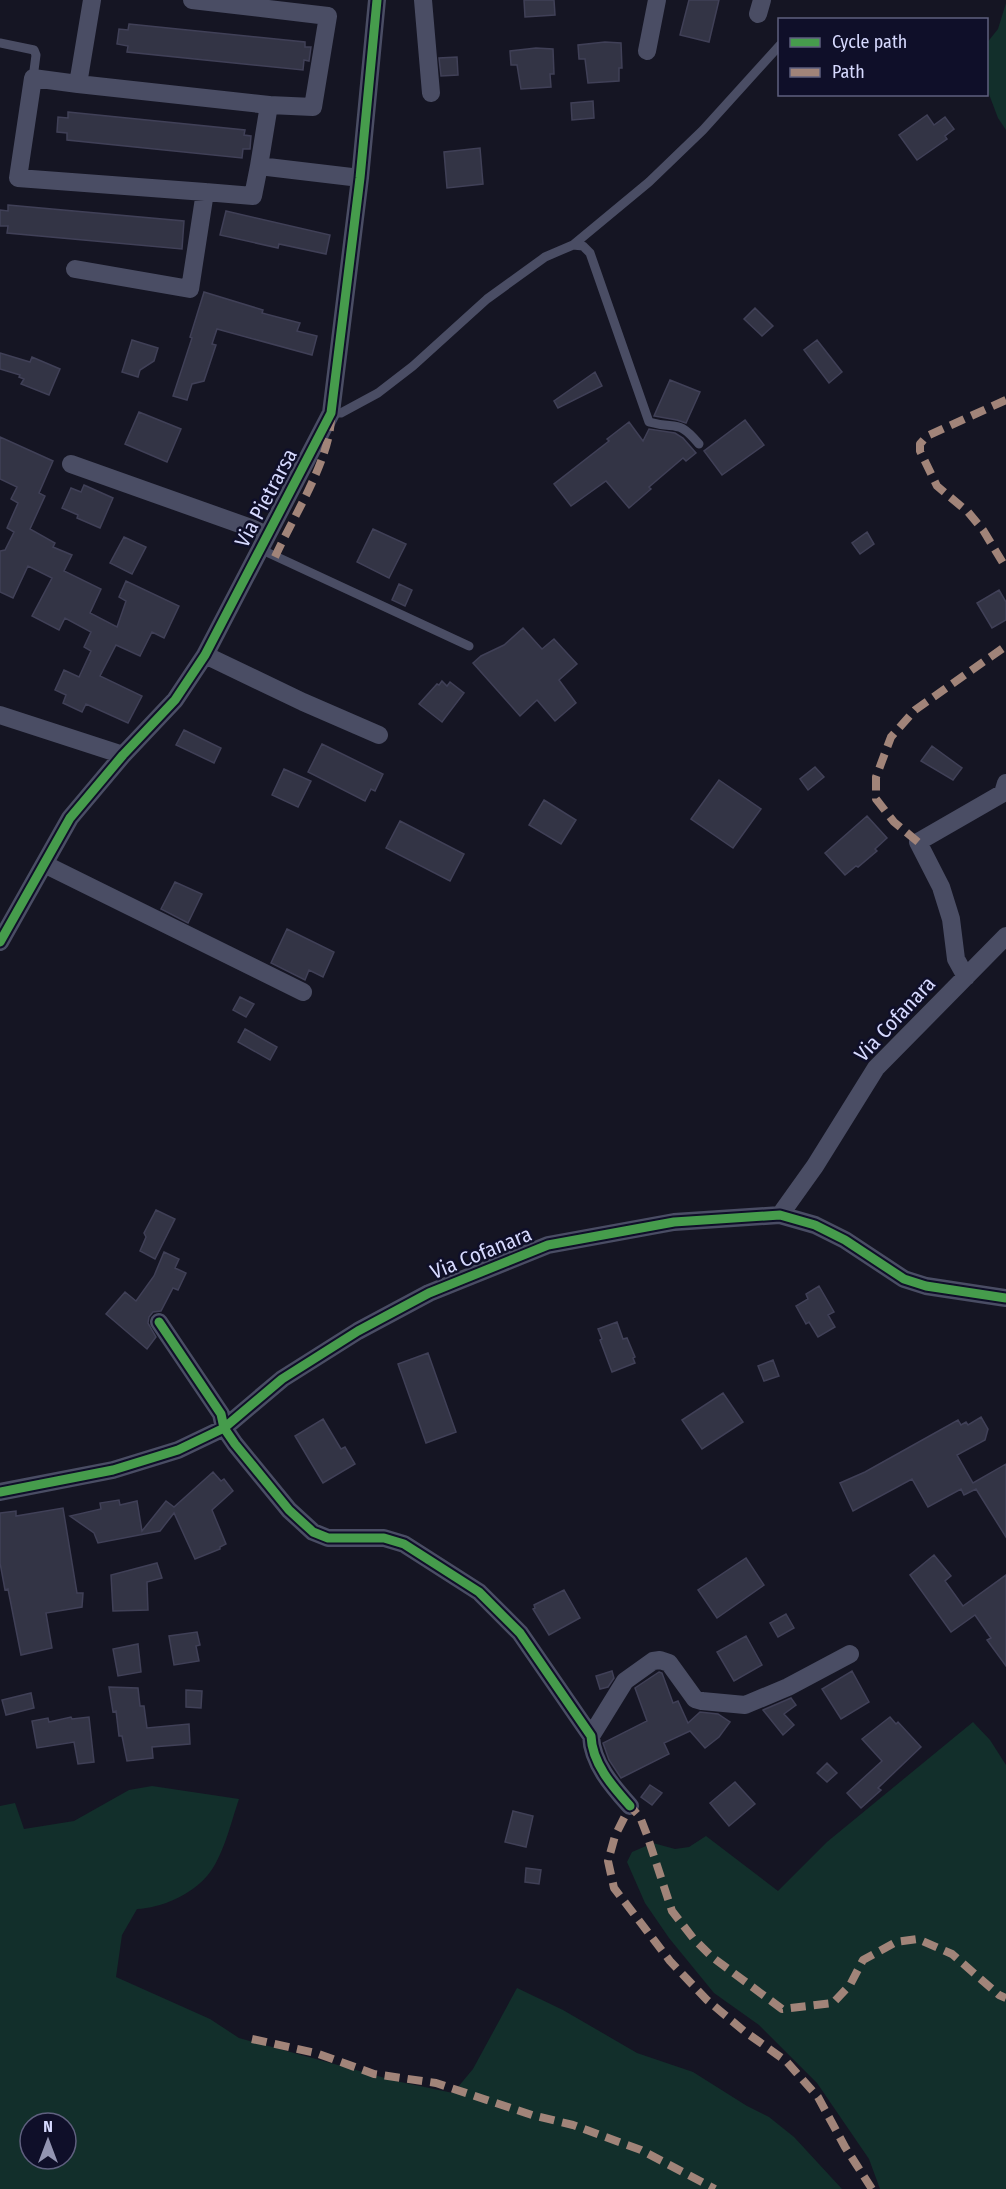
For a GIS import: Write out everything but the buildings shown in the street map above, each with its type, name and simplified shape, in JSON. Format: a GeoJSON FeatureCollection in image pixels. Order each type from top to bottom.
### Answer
{"type":"FeatureCollection","features":[{"type":"Feature","properties":{"kind":"street"},"geometry":{"type":"LineString","coordinates":[[78,84],[92,0]]}},
{"type":"Feature","properties":{"kind":"street"},"geometry":{"type":"LineString","coordinates":[[192,0],[328,16],[314,107],[269,105],[33,78],[18,178],[253,196],[269,105]]}},
{"type":"Feature","properties":{"kind":"street","name":"Via Pietrarsa"},"geometry":{"type":"LineString","coordinates":[[0,942],[70,818],[123,755],[175,700],[205,655],[331,412],[360,178],[377,0]]}},
{"type":"Feature","properties":{"kind":"street"},"geometry":{"type":"LineString","coordinates":[[423,0],[431,93]]}},
{"type":"Feature","properties":{"kind":"street"},"geometry":{"type":"LineString","coordinates":[[647,51],[657,0]]}},
{"type":"Feature","properties":{"kind":"street"},"geometry":{"type":"LineString","coordinates":[[259,166],[360,178]]}},
{"type":"Feature","properties":{"kind":"street"},"geometry":{"type":"LineString","coordinates":[[75,269],[190,289],[205,192]]}},
{"type":"Feature","properties":{"kind":"street"},"geometry":{"type":"LineString","coordinates":[[71,464],[251,528],[263,542]]}},
{"type":"Feature","properties":{"kind":"street"},"geometry":{"type":"LineString","coordinates":[[205,655],[379,735]]}},
{"type":"Feature","properties":{"kind":"street"},"geometry":{"type":"LineString","coordinates":[[0,715],[123,755]]}},
{"type":"Feature","properties":{"kind":"street","name":"Via Cofanara"},"geometry":{"type":"LineString","coordinates":[[966,977],[956,959],[951,919],[943,894],[918,842],[1003,794],[1006,783]]}},
{"type":"Feature","properties":{"kind":"street"},"geometry":{"type":"LineString","coordinates":[[44,864],[303,992]]}},
{"type":"Feature","properties":{"kind":"street","name":"Via Cofanara"},"geometry":{"type":"LineString","coordinates":[[780,1215],[815,1166],[876,1068],[1006,936]]}},
{"type":"Feature","properties":{"kind":"street","name":"Via Cofanara"},"geometry":{"type":"LineString","coordinates":[[0,1492],[113,1470],[178,1450],[224,1428],[282,1379],[357,1331],[429,1293],[548,1245],[674,1222],[780,1215],[815,1225],[844,1240],[904,1279],[926,1286],[1006,1298]]}},
{"type":"Feature","properties":{"kind":"street"},"geometry":{"type":"LineString","coordinates":[[159,1322],[221,1414],[224,1428],[289,1510],[314,1532],[328,1538],[384,1538],[404,1544],[479,1592],[520,1633],[591,1736],[592,1750],[612,1786],[630,1806]]}},
{"type":"Feature","properties":{"kind":"street"},"geometry":{"type":"LineString","coordinates":[[591,1736],[625,1681],[653,1661],[660,1660],[669,1663],[695,1699],[745,1705],[788,1687],[850,1654]]}},
{"type":"Feature","properties":{"kind":"lane"},"geometry":{"type":"LineString","coordinates":[[0,43],[34,50],[36,55],[33,78]]}},
{"type":"Feature","properties":{"kind":"lane"},"geometry":{"type":"LineString","coordinates":[[331,412],[341,413],[378,393],[413,366],[487,298],[545,256],[573,245],[657,175],[703,130],[778,47]]}},
{"type":"Feature","properties":{"kind":"lane"},"geometry":{"type":"LineString","coordinates":[[573,245],[583,246],[591,253],[648,422],[680,425],[699,444]]}},
{"type":"Feature","properties":{"kind":"lane"},"geometry":{"type":"LineString","coordinates":[[263,542],[469,646]]}},
{"type":"Feature","properties":{"kind":"green space"},"geometry":{"type":"Polygon","coordinates":[[[1006,3],[1006,130],[998,118],[988,92],[988,42],[998,29],[1006,3]]]}},
{"type":"Feature","properties":{"kind":"green space"},"geometry":{"type":"Polygon","coordinates":[[[973,1722],[990,1740],[1006,1765],[1006,2189],[880,2189],[869,2159],[817,2083],[759,2025],[714,1993],[669,1938],[645,1903],[627,1862],[632,1852],[653,1843],[675,1849],[689,1847],[706,1836],[778,1891],[827,1842],[973,1722]]]}},
{"type":"Feature","properties":{"kind":"green space"},"geometry":{"type":"Polygon","coordinates":[[[152,1786],[239,1799],[218,1860],[207,1876],[184,1895],[156,1906],[137,1909],[122,1935],[116,1977],[210,2019],[239,2038],[396,2081],[453,2093],[473,2069],[517,1988],[563,2010],[637,2053],[693,2072],[769,2117],[794,2137],[842,2189],[0,2189],[0,1806],[15,1803],[24,1829],[74,1821],[129,1790],[152,1786]]]}},
{"type":"Feature","properties":{"kind":"marked path"},"geometry":{"type":"LineString","coordinates":[[1006,400],[927,436],[920,444],[920,451],[937,486],[968,512],[983,530],[1006,568]]}},
{"type":"Feature","properties":{"kind":"marked path"},"geometry":{"type":"LineString","coordinates":[[275,557],[317,471],[329,436],[331,419]]}},
{"type":"Feature","properties":{"kind":"marked path"},"geometry":{"type":"LineString","coordinates":[[918,842],[894,822],[876,799],[876,777],[891,737],[915,710],[1006,646]]}},
{"type":"Feature","properties":{"kind":"marked path"},"geometry":{"type":"LineString","coordinates":[[872,2189],[845,2147],[818,2097],[786,2061],[744,2031],[707,2000],[670,1961],[614,1888],[608,1861],[615,1836],[630,1806],[640,1817],[672,1911],[693,1938],[712,1957],[782,2009],[833,2003],[850,1985],[863,1960],[896,1942],[918,1939],[952,1954],[999,1995],[1006,1998]]}},
{"type":"Feature","properties":{"kind":"marked path"},"geometry":{"type":"LineString","coordinates":[[252,2039],[316,2053],[374,2074],[436,2083],[532,2115],[573,2125],[641,2150],[715,2189]]}},
{"type":"Feature","properties":{"kind":"cycle path"},"geometry":{"type":"LineString","coordinates":[[0,942],[70,818],[123,755],[175,700],[205,655],[331,413],[360,178],[377,0]]}},
{"type":"Feature","properties":{"kind":"cycle path"},"geometry":{"type":"LineString","coordinates":[[0,1492],[113,1470],[178,1450],[224,1428],[282,1379],[358,1331],[429,1293],[548,1245],[674,1222],[780,1215],[815,1225],[845,1240],[904,1279],[926,1286],[1006,1298]]}},
{"type":"Feature","properties":{"kind":"cycle path"},"geometry":{"type":"LineString","coordinates":[[159,1322],[221,1414],[224,1428],[235,1444],[289,1510],[313,1532],[328,1538],[384,1538],[404,1544],[479,1592],[520,1633],[591,1736],[599,1765],[630,1806]]}}]}
